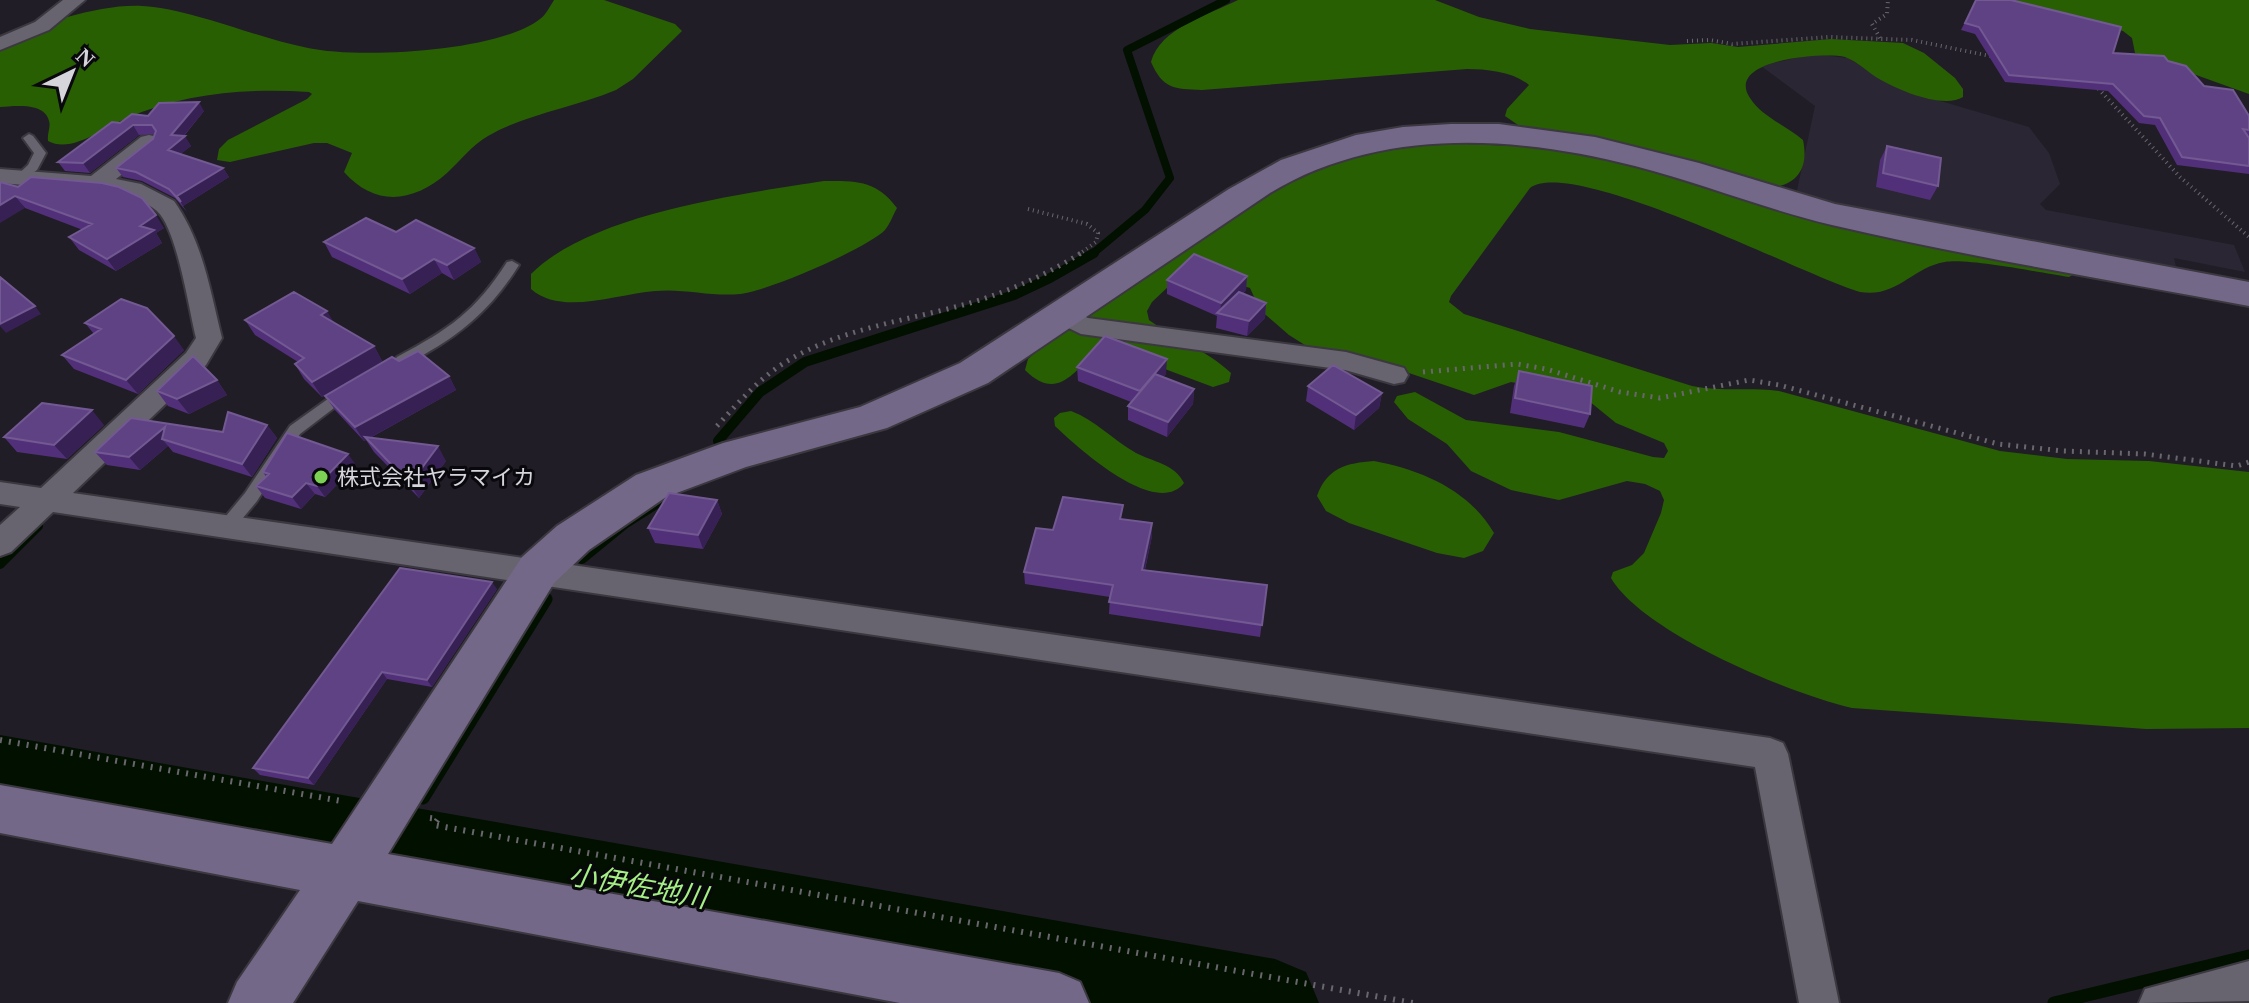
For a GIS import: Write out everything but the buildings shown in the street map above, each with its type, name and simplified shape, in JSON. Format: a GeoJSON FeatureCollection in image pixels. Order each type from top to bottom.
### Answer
{"type":"FeatureCollection","features":[{"type":"Feature","properties":{"kind":"street"},"geometry":{"type":"LineString","coordinates":[[0,44],[42,26],[75,0]]}},
{"type":"Feature","properties":{"kind":"street"},"geometry":{"type":"LineString","coordinates":[[258,1003],[538,570],[573,538],[651,486],[700,466],[834,431],[908,404],[974,373],[1274,176],[1310,159],[1350,146],[1393,138],[1439,135],[1536,139],[1598,148],[1685,169],[1830,213],[2249,294]]}},
{"type":"Feature","properties":{"kind":"street"},"geometry":{"type":"LineString","coordinates":[[97,183],[149,142]]}},
{"type":"Feature","properties":{"kind":"street"},"geometry":{"type":"LineString","coordinates":[[0,544],[196,359],[209,338],[182,231],[176,218],[151,197],[133,189],[97,183],[10,177]]}},
{"type":"Feature","properties":{"kind":"street"},"geometry":{"type":"LineString","coordinates":[[1063,315],[1081,326],[1346,361],[1394,375]]}},
{"type":"Feature","properties":{"kind":"street"},"geometry":{"type":"LineString","coordinates":[[0,493],[1770,754],[1819,1003]]}},
{"type":"Feature","properties":{"kind":"street"},"geometry":{"type":"LineString","coordinates":[[0,809],[371,831],[1059,1003]]}},
{"type":"Feature","properties":{"kind":"street"},"geometry":{"type":"LineString","coordinates":[[2159,1003],[2249,981]]}},
{"type":"Feature","properties":{"kind":"lane"},"geometry":{"type":"LineString","coordinates":[[10,177],[33,167],[40,153],[29,138]]}},
{"type":"Feature","properties":{"kind":"lane"},"geometry":{"type":"LineString","coordinates":[[387,369],[467,323],[485,306],[512,265]]}},
{"type":"Feature","properties":{"kind":"lane"},"geometry":{"type":"LineString","coordinates":[[227,526],[251,497],[295,430],[358,384]]}},
{"type":"Feature","properties":{"kind":"path"},"geometry":{"type":"LineString","coordinates":[[1880,38],[1872,24],[1887,14],[1888,0]]}},
{"type":"Feature","properties":{"kind":"path"},"geometry":{"type":"LineString","coordinates":[[1687,41],[1710,40],[1732,44],[1829,37],[1880,38],[1925,41],[2006,59]]}},
{"type":"Feature","properties":{"kind":"path"},"geometry":{"type":"LineString","coordinates":[[2090,80],[2180,177],[2249,237]]}},
{"type":"Feature","properties":{"kind":"path"},"geometry":{"type":"LineString","coordinates":[[700,466],[694,450],[763,378],[795,356],[834,340],[1021,286],[1062,265],[1099,238],[1098,233],[1087,224],[1028,209]]}},
{"type":"Feature","properties":{"kind":"path"},"geometry":{"type":"LineString","coordinates":[[1394,375],[1517,364],[1546,369],[1620,392],[1660,398],[1749,380],[1779,385],[1998,444],[2063,451],[2145,454],[2237,466],[2249,462]]}},
{"type":"Feature","properties":{"kind":"path"},"geometry":{"type":"LineString","coordinates":[[0,740],[371,831],[438,819],[434,825],[1413,1003]]}},
{"type":"Feature","properties":{"kind":"shaded area"},"geometry":{"type":"Polygon","coordinates":[[[1813,54],[1848,58],[1903,90],[2029,127],[2049,153],[2060,184],[2040,204],[2046,210],[2234,245],[2245,272],[2174,258],[2177,271],[1796,195],[1815,106],[1761,66],[1813,54]]]}},
{"type":"Feature","properties":{"kind":"green space"},"geometry":{"type":"Polygon","coordinates":[[[554,0],[604,0],[675,24],[682,31],[633,79],[616,90],[533,117],[488,136],[434,183],[408,195],[381,196],[368,191],[344,172],[352,153],[327,143],[314,143],[230,162],[217,160],[219,149],[228,140],[307,99],[312,94],[309,92],[240,92],[194,98],[149,110],[88,138],[67,144],[48,141],[49,123],[42,111],[28,106],[0,107],[0,37],[107,8],[162,8],[308,48],[360,53],[427,50],[493,39],[540,19],[554,0]]]}},
{"type":"Feature","properties":{"kind":"green space"},"geometry":{"type":"Polygon","coordinates":[[[1238,0],[1435,0],[1479,17],[1530,29],[1670,45],[1711,43],[1738,47],[1831,39],[1903,43],[1924,53],[1955,78],[1963,89],[1963,97],[1945,101],[1910,93],[1881,80],[1845,57],[1799,57],[1763,67],[1751,74],[1746,85],[1750,98],[1767,116],[1803,140],[1804,149],[1801,171],[1785,185],[1776,187],[1638,148],[1518,125],[1505,116],[1507,109],[1529,85],[1508,74],[1467,69],[1202,90],[1170,86],[1160,78],[1151,62],[1164,40],[1187,24],[1238,0]]]}},
{"type":"Feature","properties":{"kind":"green space"},"geometry":{"type":"Polygon","coordinates":[[[2000,0],[2249,0],[2249,94],[2135,53],[2132,38],[2123,31],[2000,0]]]}},
{"type":"Feature","properties":{"kind":"green space"},"geometry":{"type":"Polygon","coordinates":[[[1443,143],[1537,147],[1633,164],[2074,274],[2069,277],[1956,261],[1933,265],[1885,291],[1860,292],[1638,202],[1592,188],[1554,183],[1530,188],[1449,302],[1464,314],[1692,386],[1779,391],[2000,451],[2067,459],[2149,461],[2249,472],[2249,728],[2146,729],[1852,708],[1757,675],[1685,640],[1654,620],[1628,599],[1611,578],[1613,572],[1632,565],[1644,553],[1661,513],[1664,500],[1660,491],[1627,481],[1559,500],[1511,490],[1471,471],[1447,444],[1408,419],[1394,402],[1397,396],[1415,392],[1466,420],[1559,432],[1653,457],[1664,458],[1668,451],[1664,443],[1616,423],[1584,397],[1511,382],[1474,395],[1397,369],[1308,347],[1260,310],[1250,288],[1187,269],[1152,302],[1147,311],[1149,320],[1222,365],[1231,373],[1229,382],[1213,387],[1114,350],[1094,352],[1070,376],[1054,384],[1036,379],[1025,370],[1028,359],[1038,350],[1285,183],[1358,154],[1399,146],[1443,143]]]}},
{"type":"Feature","properties":{"kind":"green space"},"geometry":{"type":"Polygon","coordinates":[[[824,181],[865,184],[881,192],[897,208],[887,228],[858,248],[772,285],[740,294],[666,290],[573,302],[543,297],[531,289],[531,274],[558,253],[629,221],[711,200],[824,181]]]}},
{"type":"Feature","properties":{"kind":"green space"},"geometry":{"type":"Polygon","coordinates":[[[1071,411],[1136,453],[1169,468],[1184,483],[1171,492],[1155,492],[1117,476],[1055,426],[1054,418],[1071,411]]]}},
{"type":"Feature","properties":{"kind":"green space"},"geometry":{"type":"Polygon","coordinates":[[[1374,461],[1426,476],[1458,494],[1484,518],[1494,533],[1483,551],[1464,558],[1437,553],[1349,523],[1326,511],[1317,496],[1326,479],[1346,466],[1374,461]]]}},
{"type":"Feature","properties":{"kind":"waterway"},"geometry":{"type":"LineString","coordinates":[[1092,254],[1145,210],[1170,178],[1127,50],[1226,0]]}},
{"type":"Feature","properties":{"kind":"waterway"},"geometry":{"type":"LineString","coordinates":[[718,441],[760,392],[805,362],[1014,295],[1092,254]]}},
{"type":"Feature","properties":{"kind":"waterway"},"geometry":{"type":"LineString","coordinates":[[582,559],[626,523],[675,492]]}},
{"type":"Feature","properties":{"kind":"waterway"},"geometry":{"type":"LineString","coordinates":[[0,564],[38,526]]}},
{"type":"Feature","properties":{"kind":"waterway"},"geometry":{"type":"LineString","coordinates":[[423,798],[546,599]]}},
{"type":"Feature","properties":{"kind":"waterway","name":"小伊佐地川"},"geometry":{"type":"LineString","coordinates":[[0,769],[1275,1003]]}},
{"type":"Feature","properties":{"kind":"waterway"},"geometry":{"type":"LineString","coordinates":[[397,841],[406,826]]}},
{"type":"Feature","properties":{"kind":"waterway","name":"小伊佐地川"},"geometry":{"type":"LineString","coordinates":[[2054,1003],[2249,956]]}},
{"type":"Feature","properties":{"kind":"place","name":"株式会社ヤラマイカ"},"geometry":{"type":"Point","coordinates":[321,477]}}]}
